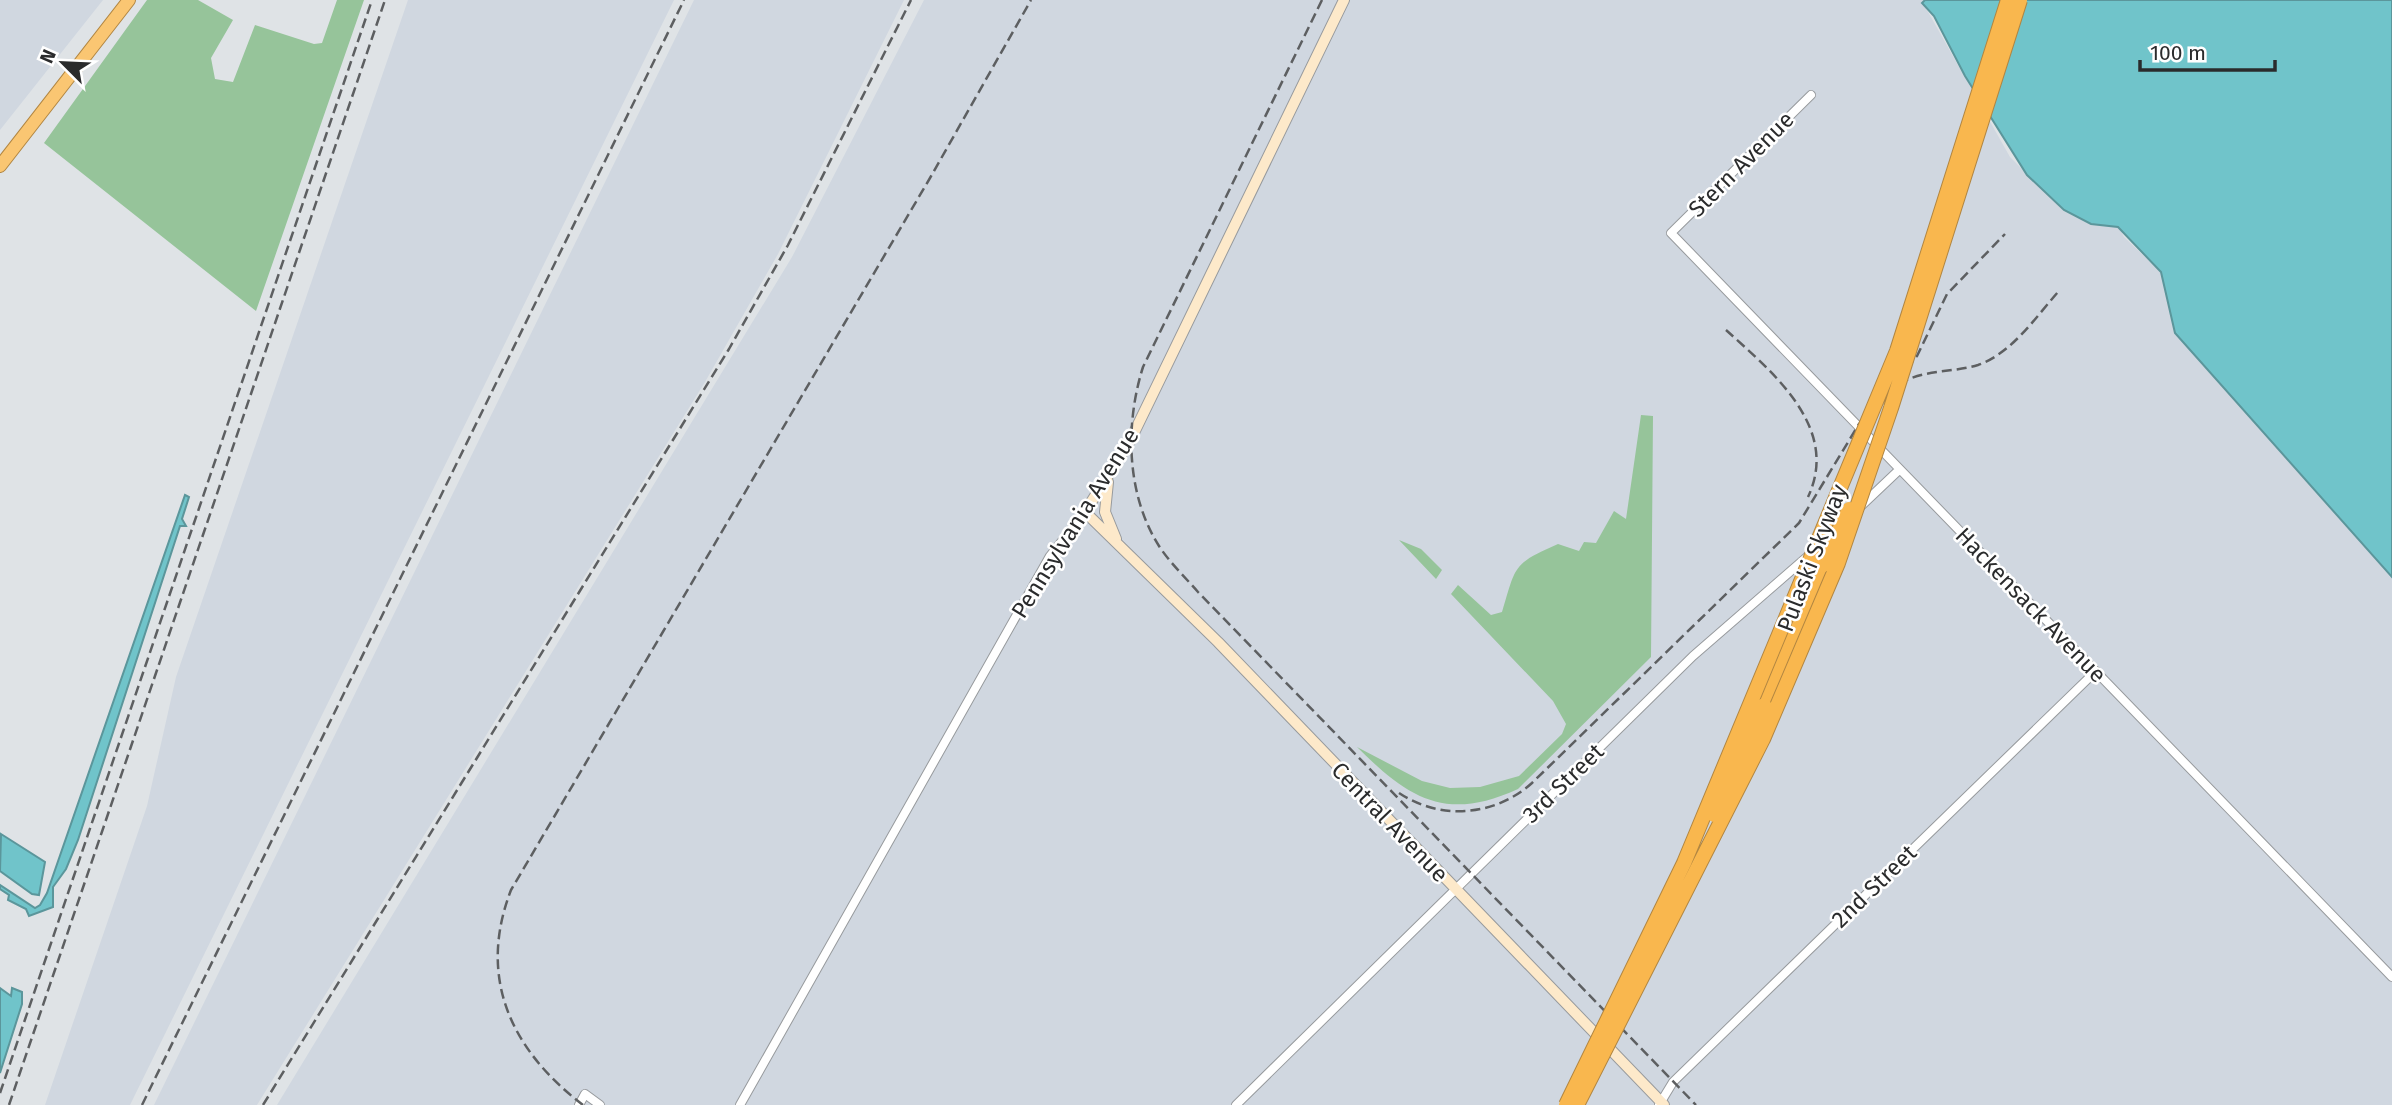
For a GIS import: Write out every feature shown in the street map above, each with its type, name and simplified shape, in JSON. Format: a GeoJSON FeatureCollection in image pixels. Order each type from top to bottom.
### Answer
{"type":"FeatureCollection","features":[{"type":"Feature","properties":{"kind":"highway"},"geometry":{"type":"LineString","coordinates":[[0,166],[130,0]]}},
{"type":"Feature","properties":{"kind":"highway","name":"Pulaski Skyway"},"geometry":{"type":"LineString","coordinates":[[1566,1105],[1676,882],[1897,351],[2008,0]]}},
{"type":"Feature","properties":{"kind":"highway","name":"Pulaski Skyway"},"geometry":{"type":"LineString","coordinates":[[1577,1105],[1763,738],[1838,563],[1891,408],[2020,0]]}},
{"type":"Feature","properties":{"kind":"highway"},"geometry":{"type":"LineString","coordinates":[[1572,1105],[1698,850],[1891,408]]}},
{"type":"Feature","properties":{"kind":"highway"},"geometry":{"type":"LineString","coordinates":[[1822,566],[1856,471],[1870,417]]}},
{"type":"Feature","properties":{"kind":"main road","name":"Pennsylvania Avenue"},"geometry":{"type":"LineString","coordinates":[[1084,512],[1131,439],[1344,0]]}},
{"type":"Feature","properties":{"kind":"main road","name":"Central Avenue"},"geometry":{"type":"LineString","coordinates":[[1111,472],[1105,503],[1116,539]]}},
{"type":"Feature","properties":{"kind":"main road","name":"Central Avenue"},"geometry":{"type":"LineString","coordinates":[[1084,512],[1116,539],[1661,1104]]}},
{"type":"Feature","properties":{"kind":"street","name":"Stern Avenue"},"geometry":{"type":"LineString","coordinates":[[1671,233],[1811,95]]}},
{"type":"Feature","properties":{"kind":"street","name":"Hackensack Avenue"},"geometry":{"type":"LineString","coordinates":[[1671,233],[2392,977]]}},
{"type":"Feature","properties":{"kind":"street","name":"3rd Street"},"geometry":{"type":"LineString","coordinates":[[1241,1103],[1693,656],[1810,554],[1899,470]]}},
{"type":"Feature","properties":{"kind":"street","name":"Pennsylvania Avenue"},"geometry":{"type":"LineString","coordinates":[[740,1105],[1050,556],[1084,512]]}},
{"type":"Feature","properties":{"kind":"street","name":"2nd Street"},"geometry":{"type":"LineString","coordinates":[[1661,1104],[1673,1082],[2095,671]]}},
{"type":"Feature","properties":{"kind":"street"},"geometry":{"type":"LineString","coordinates":[[579,1105],[584,1094],[600,1105]]}},
{"type":"Feature","properties":{"kind":"shaded area"},"geometry":{"type":"Polygon","coordinates":[[[0,0],[103,0],[0,130],[0,0]]]}},
{"type":"Feature","properties":{"kind":"shaded area"},"geometry":{"type":"Polygon","coordinates":[[[408,0],[674,0],[130,1105],[45,1105],[147,806],[176,677],[408,0]]]}},
{"type":"Feature","properties":{"kind":"shaded area"},"geometry":{"type":"Polygon","coordinates":[[[694,0],[904,0],[778,254],[705,382],[257,1105],[154,1105],[694,0]]]}},
{"type":"Feature","properties":{"kind":"shaded area"},"geometry":{"type":"Polygon","coordinates":[[[924,0],[1925,0],[1923,3],[2010,157],[2064,211],[2090,224],[2119,227],[2124,237],[2162,273],[2174,331],[2392,577],[2392,1105],[277,1105],[792,257],[924,0]]]}},
{"type":"Feature","properties":{"kind":"green space"},"geometry":{"type":"Polygon","coordinates":[[[147,0],[198,0],[233,20],[211,58],[215,79],[233,82],[255,25],[314,44],[322,43],[337,0],[364,0],[256,311],[44,143],[147,0]]]}},
{"type":"Feature","properties":{"kind":"green space"},"geometry":{"type":"Polygon","coordinates":[[[1641,415],[1653,416],[1651,657],[1518,789],[1470,804],[1449,804],[1412,792],[1394,780],[1357,747],[1422,781],[1450,788],[1480,787],[1519,776],[1562,734],[1566,724],[1553,701],[1451,594],[1458,585],[1491,615],[1502,612],[1510,585],[1524,562],[1558,544],[1579,551],[1584,542],[1596,543],[1614,511],[1626,519],[1641,415]]]}},
{"type":"Feature","properties":{"kind":"green space"},"geometry":{"type":"Polygon","coordinates":[[[1399,540],[1421,549],[1442,570],[1436,579],[1399,540]]]}},
{"type":"Feature","properties":{"kind":"water"},"geometry":{"type":"Polygon","coordinates":[[[1925,0],[2392,0],[2392,577],[2175,333],[2161,272],[2118,227],[2091,224],[2064,210],[2027,175],[1965,76],[1934,16],[1922,3],[1925,0]]]}},
{"type":"Feature","properties":{"kind":"water"},"geometry":{"type":"Polygon","coordinates":[[[185,495],[189,497],[182,519],[186,526],[180,526],[78,840],[66,869],[53,887],[53,907],[29,916],[26,909],[8,900],[9,895],[0,889],[0,885],[35,908],[47,893],[185,495]]]}},
{"type":"Feature","properties":{"kind":"water"},"geometry":{"type":"Polygon","coordinates":[[[1,834],[45,862],[39,895],[32,894],[0,871],[1,834]]]}},
{"type":"Feature","properties":{"kind":"water"},"geometry":{"type":"Polygon","coordinates":[[[0,988],[11,996],[12,988],[22,992],[22,1004],[0,1073],[0,988]]]}},
{"type":"Feature","properties":{"kind":"railway"},"geometry":{"type":"LineString","coordinates":[[0,1093],[372,0]]}},
{"type":"Feature","properties":{"kind":"railway"},"geometry":{"type":"LineString","coordinates":[[9,1105],[385,0]]}},
{"type":"Feature","properties":{"kind":"railway"},"geometry":{"type":"LineString","coordinates":[[142,1105],[684,0]]}},
{"type":"Feature","properties":{"kind":"railway"},"geometry":{"type":"LineString","coordinates":[[263,1105],[729,349],[788,245],[911,0]]}},
{"type":"Feature","properties":{"kind":"railway"},"geometry":{"type":"LineString","coordinates":[[583,1105],[558,1084],[537,1061],[507,1010],[500,982],[498,953],[501,922],[511,890],[930,178],[1031,0]]}},
{"type":"Feature","properties":{"kind":"railway"},"geometry":{"type":"LineString","coordinates":[[1322,0],[1143,367],[1131,435],[1135,482],[1140,504],[1159,546],[1198,592],[1696,1105]]}},
{"type":"Feature","properties":{"kind":"railway"},"geometry":{"type":"LineString","coordinates":[[1399,793],[1432,808],[1467,811],[1502,802],[1532,783],[1799,523],[1859,424],[1917,356],[1947,294],[2005,234]]}},
{"type":"Feature","properties":{"kind":"railway"},"geometry":{"type":"LineString","coordinates":[[1899,384],[1918,376],[1978,365],[1990,359],[2022,334],[2058,292]]}},
{"type":"Feature","properties":{"kind":"railway"},"geometry":{"type":"LineString","coordinates":[[1726,330],[1780,382],[1808,424],[1815,447],[1816,471],[1808,497]]}}]}
